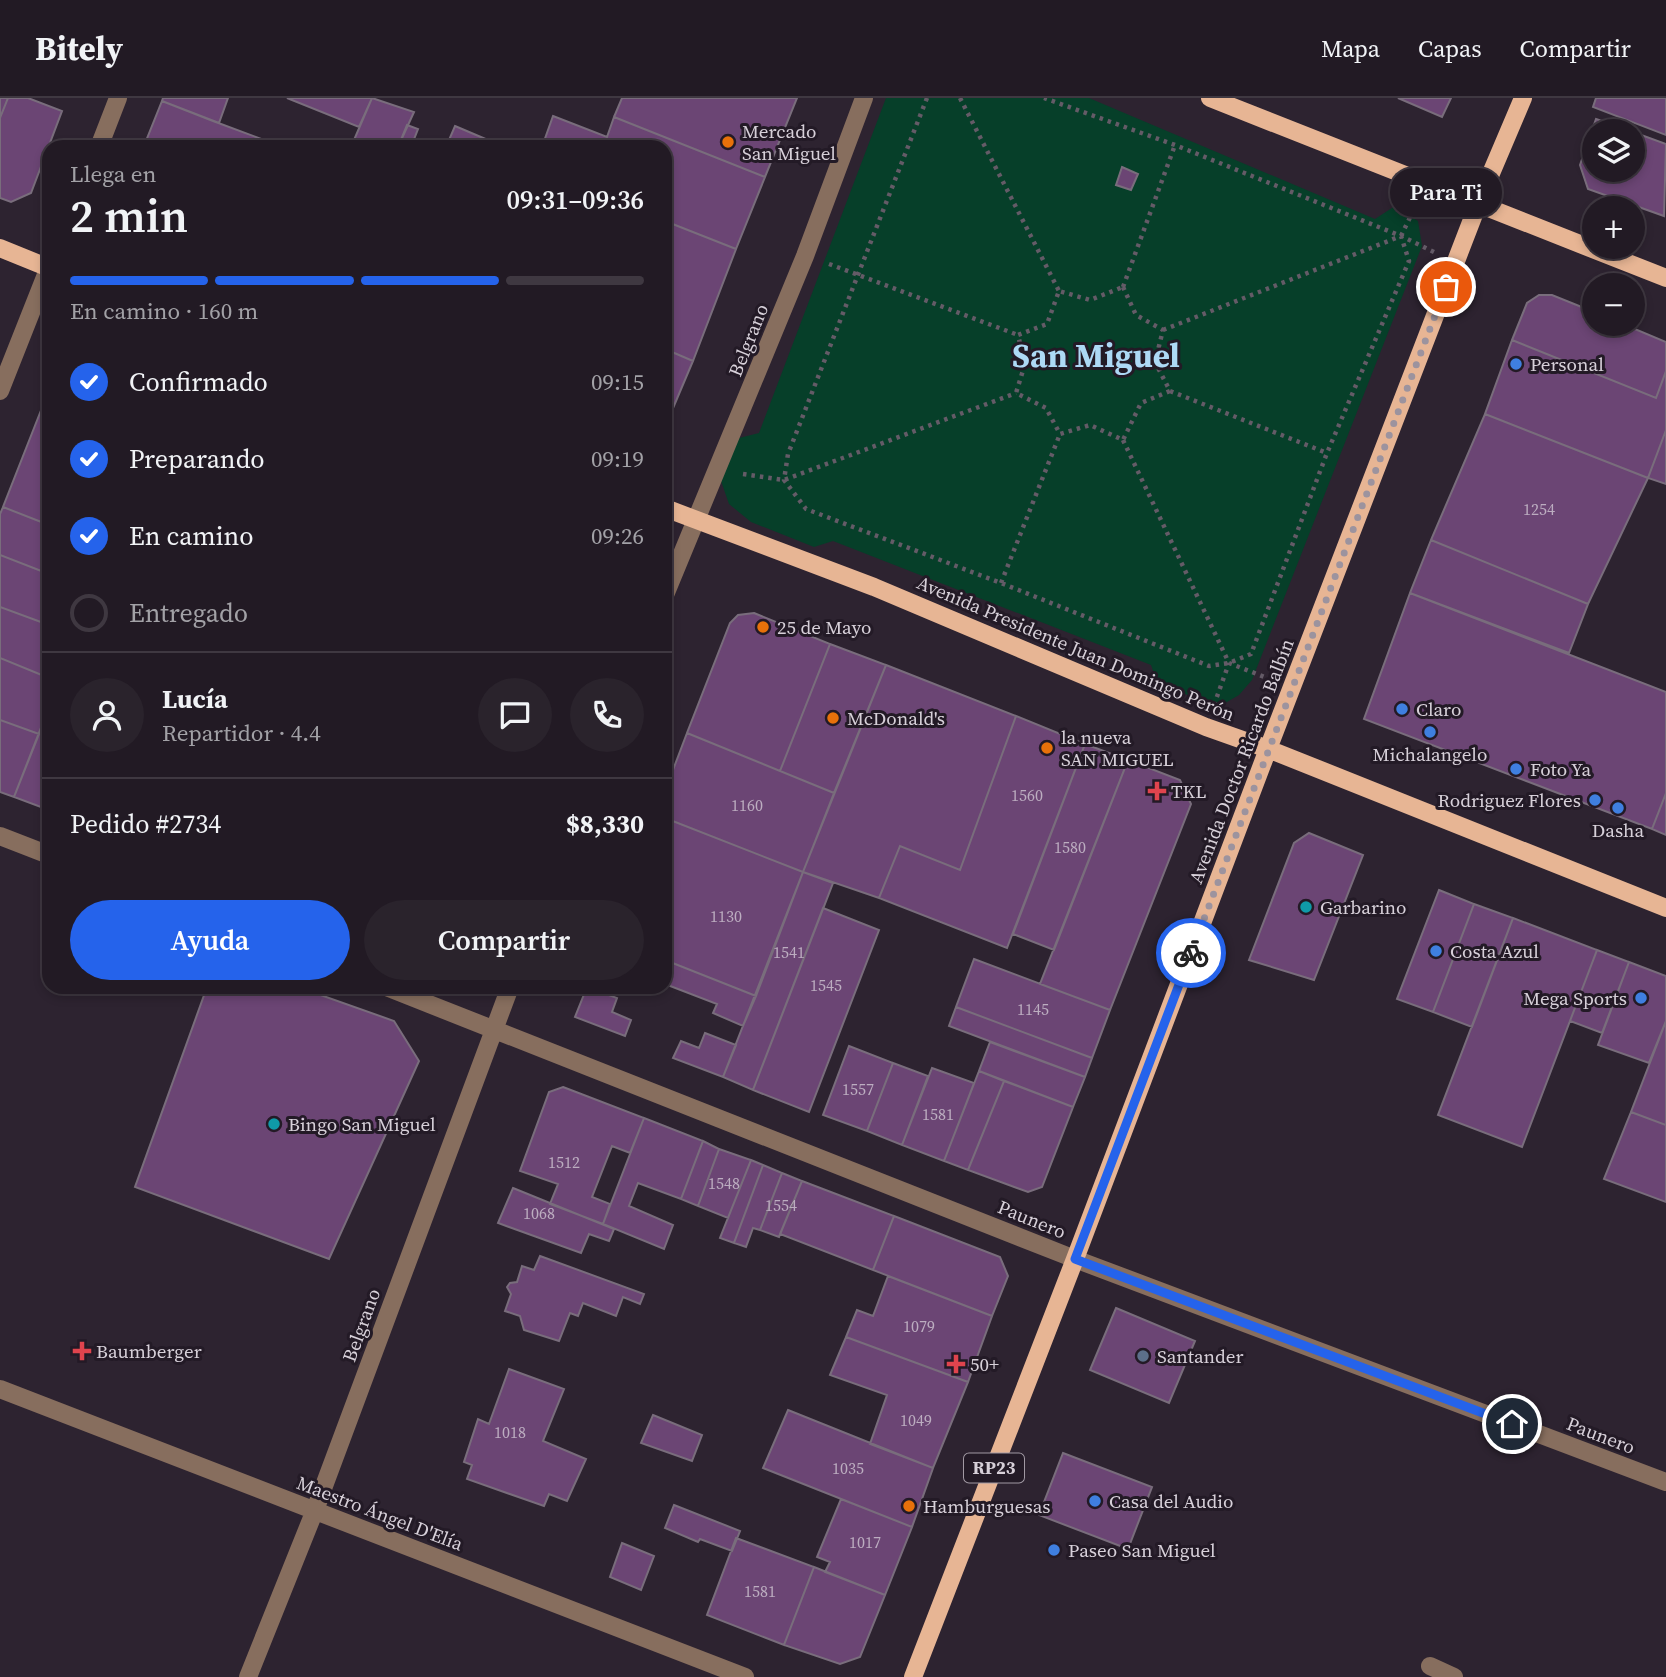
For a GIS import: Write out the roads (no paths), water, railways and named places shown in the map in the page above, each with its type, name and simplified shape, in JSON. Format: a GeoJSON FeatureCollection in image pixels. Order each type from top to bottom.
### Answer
{"type":"FeatureCollection","features":[{"type":"Feature","properties":{"kind":"main road"},"geometry":{"type":"LineString","coordinates":[[1210,98],[1666,278]]}},
{"type":"Feature","properties":{"kind":"main road","name":"Avenida Doctor Ricardo Balbín"},"geometry":{"type":"LineString","coordinates":[[913,1677],[1455,262],[1523,98]]}},
{"type":"Feature","properties":{"kind":"main road"},"geometry":{"type":"LineString","coordinates":[[0,248],[42,264]]}},
{"type":"Feature","properties":{"kind":"main road","name":"Avenida Presidente Juan Domingo Perón"},"geometry":{"type":"LineString","coordinates":[[672,511],[874,587],[1206,727],[1268,749],[1666,908]]}},
{"type":"Feature","properties":{"kind":"street"},"geometry":{"type":"LineString","coordinates":[[102,140],[118,98]]}},
{"type":"Feature","properties":{"kind":"street","name":"Belgrano"},"geometry":{"type":"LineString","coordinates":[[672,579],[805,256],[864,98]]}},
{"type":"Feature","properties":{"kind":"street"},"geometry":{"type":"LineString","coordinates":[[0,391],[42,285]]}},
{"type":"Feature","properties":{"kind":"street"},"geometry":{"type":"LineString","coordinates":[[0,836],[42,852]]}},
{"type":"Feature","properties":{"kind":"street","name":"Paunero"},"geometry":{"type":"LineString","coordinates":[[404,994],[1075,1259],[1666,1482]]}},
{"type":"Feature","properties":{"kind":"street","name":"Belgrano"},"geometry":{"type":"LineString","coordinates":[[248,1677],[314,1510],[507,994]]}},
{"type":"Feature","properties":{"kind":"street","name":"Maestro Ángel D'Elía"},"geometry":{"type":"LineString","coordinates":[[0,1389],[745,1677]]}},
{"type":"Feature","properties":{"kind":"street"},"geometry":{"type":"LineString","coordinates":[[1430,1666],[1454,1677]]}},
{"type":"Feature","properties":{"kind":"place","name":"Mercado San Miguel"},"geometry":{"type":"Point","coordinates":[728,142]}},
{"type":"Feature","properties":{"kind":"place","name":"Para Ti"},"geometry":{"type":"Point","coordinates":[1446,287]}},
{"type":"Feature","properties":{"kind":"place","name":"Personal"},"geometry":{"type":"Point","coordinates":[1516,364]}},
{"type":"Feature","properties":{"kind":"place","name":"25 de Mayo"},"geometry":{"type":"Point","coordinates":[763,627]}},
{"type":"Feature","properties":{"kind":"place","name":"Claro"},"geometry":{"type":"Point","coordinates":[1402,709]}},
{"type":"Feature","properties":{"kind":"place","name":"McDonald's"},"geometry":{"type":"Point","coordinates":[833,718]}},
{"type":"Feature","properties":{"kind":"place","name":"Michalangelo"},"geometry":{"type":"Point","coordinates":[1430,732]}},
{"type":"Feature","properties":{"kind":"place","name":"la nueva SAN MIGUEL"},"geometry":{"type":"Point","coordinates":[1047,748]}},
{"type":"Feature","properties":{"kind":"place","name":"Foto Ya"},"geometry":{"type":"Point","coordinates":[1516,769]}},
{"type":"Feature","properties":{"kind":"place","name":"TKL"},"geometry":{"type":"Point","coordinates":[1157,791]}},
{"type":"Feature","properties":{"kind":"place","name":"Rodriguez Flores"},"geometry":{"type":"Point","coordinates":[1595,800]}},
{"type":"Feature","properties":{"kind":"place","name":"Dasha"},"geometry":{"type":"Point","coordinates":[1618,808]}},
{"type":"Feature","properties":{"kind":"place","name":"Garbarino"},"geometry":{"type":"Point","coordinates":[1306,907]}},
{"type":"Feature","properties":{"kind":"place","name":"Costa Azul"},"geometry":{"type":"Point","coordinates":[1436,951]}},
{"type":"Feature","properties":{"kind":"place","name":"Mega Sports"},"geometry":{"type":"Point","coordinates":[1641,998]}},
{"type":"Feature","properties":{"kind":"place","name":"Bingo San Miguel"},"geometry":{"type":"Point","coordinates":[274,1124]}},
{"type":"Feature","properties":{"kind":"place","name":"Baumberger"},"geometry":{"type":"Point","coordinates":[82,1351]}},
{"type":"Feature","properties":{"kind":"place","name":"Santander"},"geometry":{"type":"Point","coordinates":[1143,1356]}},
{"type":"Feature","properties":{"kind":"place","name":"50+"},"geometry":{"type":"Point","coordinates":[956,1364]}},
{"type":"Feature","properties":{"kind":"place","name":"Casa del Audio"},"geometry":{"type":"Point","coordinates":[1095,1501]}},
{"type":"Feature","properties":{"kind":"place","name":"Hamburguesas"},"geometry":{"type":"Point","coordinates":[909,1506]}},
{"type":"Feature","properties":{"kind":"place","name":"Paseo San Miguel"},"geometry":{"type":"Point","coordinates":[1054,1550]}},
{"type":"Feature","properties":{"kind":"district","name":"San Miguel"},"geometry":{"type":"Point","coordinates":[1096,355]}}]}
